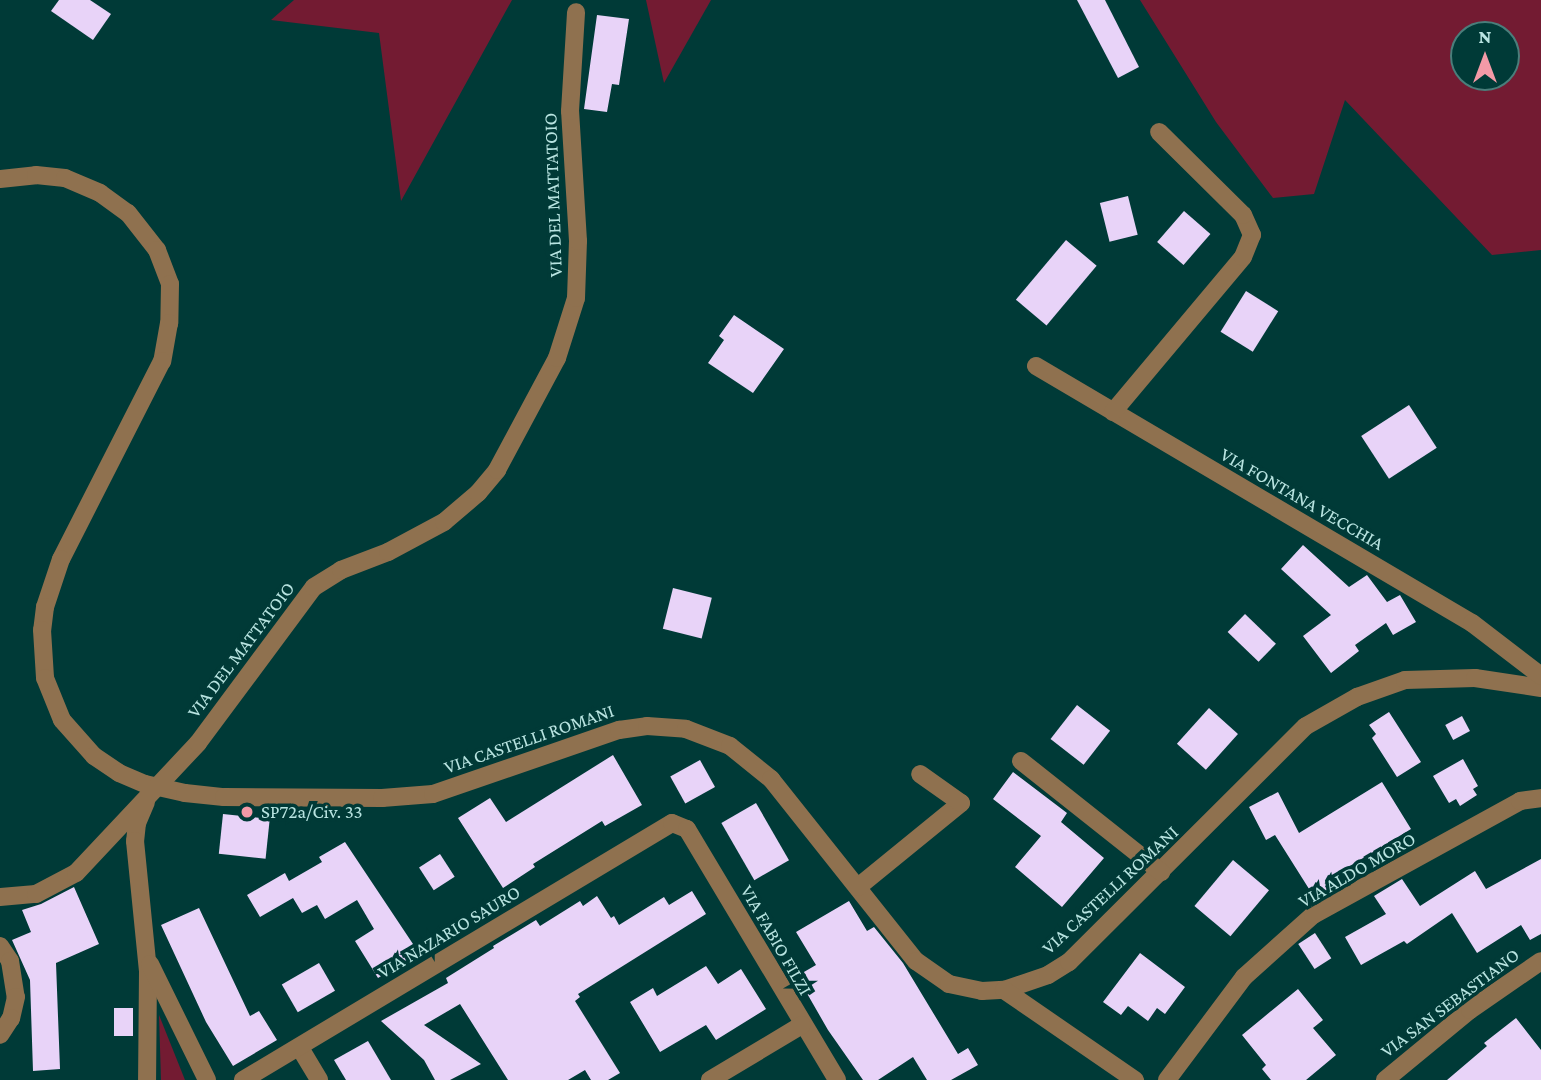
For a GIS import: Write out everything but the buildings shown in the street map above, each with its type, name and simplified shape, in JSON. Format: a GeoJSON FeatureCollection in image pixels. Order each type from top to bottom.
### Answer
{"type":"FeatureCollection","features":[{"type":"Feature","properties":{"kind":"street","name":"VIA DEL MATTATOIO"},"geometry":{"type":"LineString","coordinates":[[0,897],[36,894],[69,879],[217,719],[314,587],[341,570],[430,531],[457,513],[497,470],[545,382],[570,324],[578,285],[570,111],[576,12]]}},
{"type":"Feature","properties":{"kind":"street"},"geometry":{"type":"LineString","coordinates":[[1113,412],[1243,257],[1251,243],[1251,227],[1246,219],[1158,132]]}},
{"type":"Feature","properties":{"kind":"street","name":"VIA CASTELLI ROMANI"},"geometry":{"type":"LineString","coordinates":[[0,179],[36,175],[65,178],[100,193],[128,213],[157,250],[170,284],[170,323],[162,361],[61,559],[45,607],[41,642],[44,678],[62,720],[106,765],[127,777],[154,787],[225,797],[383,798],[433,794],[619,730],[647,726],[676,727],[705,734],[730,746],[762,771],[916,961],[949,984],[966,989],[1004,990],[1048,975],[1069,962],[1306,726],[1357,697],[1405,680],[1475,678],[1541,688]]}},
{"type":"Feature","properties":{"kind":"street","name":"VIA FONTANA VECCHIA"},"geometry":{"type":"LineString","coordinates":[[1036,366],[1472,623],[1541,676]]}},
{"type":"Feature","properties":{"kind":"street"},"geometry":{"type":"LineString","coordinates":[[1021,761],[1161,872]]}},
{"type":"Feature","properties":{"kind":"street"},"geometry":{"type":"LineString","coordinates":[[858,887],[961,803],[920,774]]}},
{"type":"Feature","properties":{"kind":"street"},"geometry":{"type":"LineString","coordinates":[[147,1080],[147,957],[138,884],[136,831],[141,811],[154,787]]}},
{"type":"Feature","properties":{"kind":"street","name":"VIA ALDO MORO"},"geometry":{"type":"LineString","coordinates":[[1167,1080],[1244,977],[1312,915],[1520,801],[1541,798]]}},
{"type":"Feature","properties":{"kind":"street","name":"VIA FABIO FILZI"},"geometry":{"type":"LineString","coordinates":[[678,823],[687,829],[837,1080]]}},
{"type":"Feature","properties":{"kind":"street","name":"VIA NAZARIO SAURO"},"geometry":{"type":"LineString","coordinates":[[243,1080],[667,825],[678,823]]}},
{"type":"Feature","properties":{"kind":"street"},"geometry":{"type":"LineString","coordinates":[[0,946],[10,961],[16,997],[11,1018],[0,1035]]}},
{"type":"Feature","properties":{"kind":"street"},"geometry":{"type":"LineString","coordinates":[[147,957],[207,1080]]}},
{"type":"Feature","properties":{"kind":"street","name":"VIA SAN SEBASTIANO"},"geometry":{"type":"LineString","coordinates":[[1385,1080],[1469,1010],[1541,961]]}},
{"type":"Feature","properties":{"kind":"street"},"geometry":{"type":"LineString","coordinates":[[1004,990],[1135,1080]]}},
{"type":"Feature","properties":{"kind":"street"},"geometry":{"type":"LineString","coordinates":[[710,1080],[802,1025]]}},
{"type":"Feature","properties":{"kind":"street"},"geometry":{"type":"LineString","coordinates":[[300,1048],[319,1080]]}},
{"type":"Feature","properties":{"kind":"shaded area"},"geometry":{"type":"Polygon","coordinates":[[[294,0],[512,0],[401,201],[379,33],[271,20],[294,0]]]}},
{"type":"Feature","properties":{"kind":"shaded area"},"geometry":{"type":"Polygon","coordinates":[[[646,0],[711,0],[664,83],[646,0]]]}},
{"type":"Feature","properties":{"kind":"shaded area"},"geometry":{"type":"Polygon","coordinates":[[[1140,0],[1541,0],[1541,250],[1492,255],[1345,100],[1314,194],[1273,198],[1216,122],[1140,0]]]}},
{"type":"Feature","properties":{"kind":"shaded area"},"geometry":{"type":"Polygon","coordinates":[[[159,1015],[185,1080],[161,1080],[159,1015]]]}},
{"type":"Feature","properties":{"kind":"place","name":"SP72a/Civ. 33"},"geometry":{"type":"Point","coordinates":[247,812]}}]}
